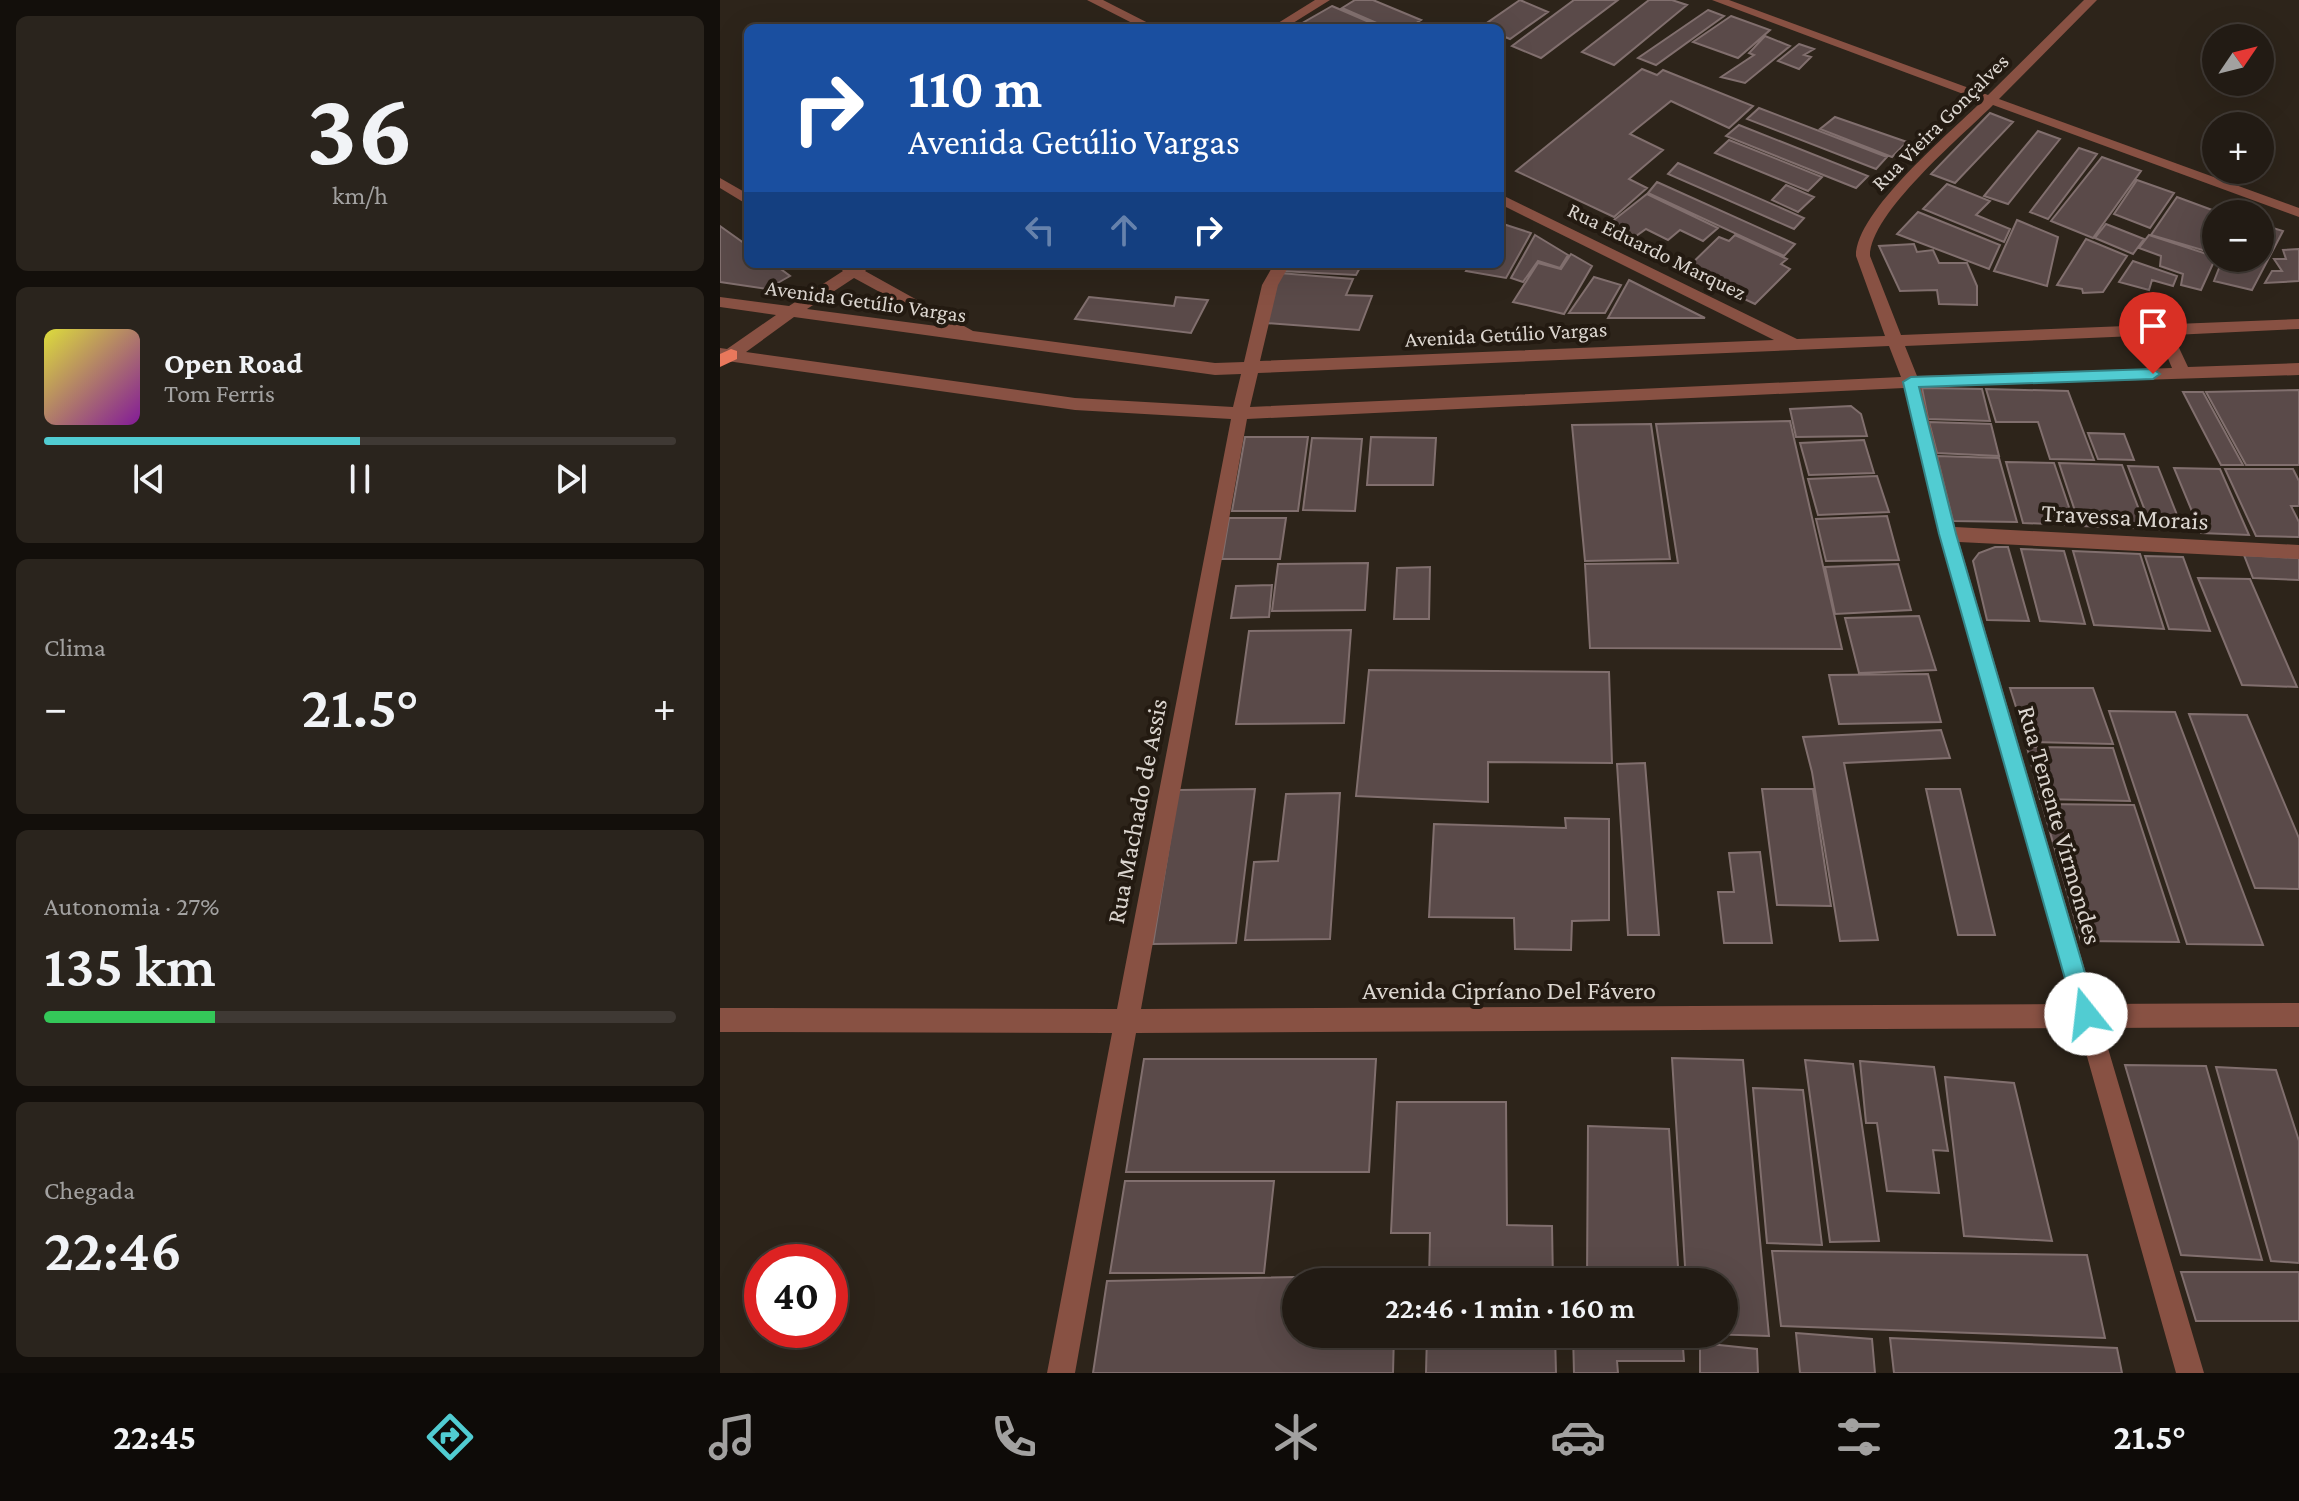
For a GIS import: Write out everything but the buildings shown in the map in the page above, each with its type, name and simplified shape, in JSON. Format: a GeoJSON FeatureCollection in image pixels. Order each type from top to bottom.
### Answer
{"type":"FeatureCollection","features":[{"type":"Feature","properties":{"kind":"street"},"geometry":{"type":"LineString","coordinates":[[1093,0],[1144,24]]}},
{"type":"Feature","properties":{"kind":"street"},"geometry":{"type":"LineString","coordinates":[[1283,24],[1324,0]]}},
{"type":"Feature","properties":{"kind":"street"},"geometry":{"type":"LineString","coordinates":[[1718,0],[2299,213]]}},
{"type":"Feature","properties":{"kind":"street","name":"Rua Vieira Gonçalves"},"geometry":{"type":"LineString","coordinates":[[1911,382],[1867,272],[1863,243],[1889,201],[2091,0]]}},
{"type":"Feature","properties":{"kind":"street"},"geometry":{"type":"LineString","coordinates":[[720,182],[744,198]]}},
{"type":"Feature","properties":{"kind":"street","name":"Rua Eduardo Marquez"},"geometry":{"type":"LineString","coordinates":[[1504,200],[1795,344]]}},
{"type":"Feature","properties":{"kind":"street"},"geometry":{"type":"LineString","coordinates":[[724,357],[850,268]]}},
{"type":"Feature","properties":{"kind":"street"},"geometry":{"type":"LineString","coordinates":[[856,268],[980,339]]}},
{"type":"Feature","properties":{"kind":"street","name":"Rua Machado de Assis"},"geometry":{"type":"LineString","coordinates":[[1061,1373],[1240,413],[1270,285],[1280,268]]}},
{"type":"Feature","properties":{"kind":"street","name":"Avenida Getúlio Vargas"},"geometry":{"type":"LineString","coordinates":[[720,302],[1215,369],[2299,324]]}},
{"type":"Feature","properties":{"kind":"street"},"geometry":{"type":"LineString","coordinates":[[2163,329],[2183,373]]}},
{"type":"Feature","properties":{"kind":"street"},"geometry":{"type":"LineString","coordinates":[[724,357],[1075,404],[1240,413],[1911,382],[2299,369]]}},
{"type":"Feature","properties":{"kind":"street","name":"Rua Tenente Virmondes"},"geometry":{"type":"LineString","coordinates":[[1911,382],[1948,534],[2190,1373]]}},
{"type":"Feature","properties":{"kind":"street","name":"Travessa Morais"},"geometry":{"type":"LineString","coordinates":[[1948,534],[2299,552]]}},
{"type":"Feature","properties":{"kind":"street","name":"Avenida Cipríano Del Fávero"},"geometry":{"type":"LineString","coordinates":[[720,1020],[2299,1015]]}},
{"type":"Feature","properties":{"kind":"route"},"geometry":{"type":"LineString","coordinates":[[2086,1014],[1948,534],[1911,382],[2153,374]]}}]}
